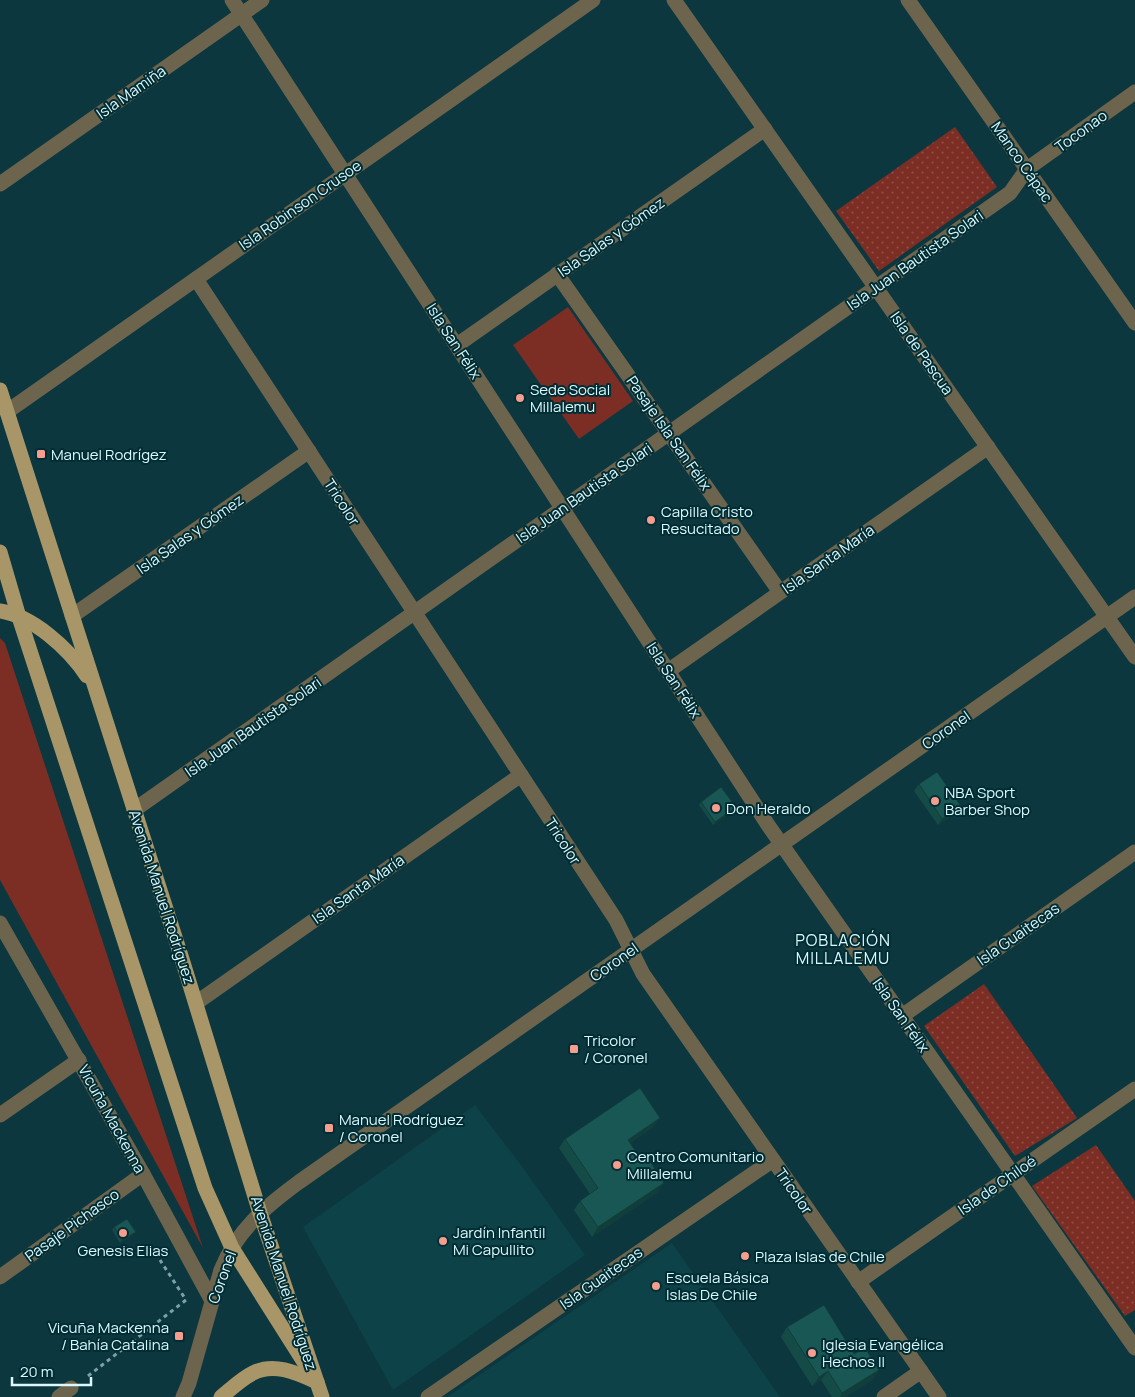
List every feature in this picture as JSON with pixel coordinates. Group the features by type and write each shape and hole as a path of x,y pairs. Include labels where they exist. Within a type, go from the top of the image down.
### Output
{"main road":[{"name":"Avenida Manuel Rodríguez","path":"0,390 196,1003 260,1213 317,1382"},
{"name":"Avenida Manuel Rodríguez","path":"0,552 19,617 198,1172 217,1219 232,1248 317,1382"},
{"path":"0,611 19,617 52,638 69,654 95,687"},
{"path":"221,1397 235,1391 252,1374 278,1368 296,1372 317,1382 322,1397"}],"street":[{"name":"Isla San Félix","path":"232,0 782,845 1013,1174 1130,1330 1135,1348"},
{"name":"Isla Mamiña","path":"0,184 262,0"},
{"name":"Isla Robinson Crusoe","path":"8,411 593,0"},
{"name":"Isla de Pascua","path":"674,0 1135,657"},
{"name":"Manco Cápac","path":"908,0 1135,323"},
{"name":"Toconao","path":"1027,169 1135,92"},
{"name":"Isla Salas y Gómez","path":"456,345 765,129"},
{"name":"Isla Juan Bautista Solari","path":"134,810 1010,193 1027,169"},
{"name":"Pasaje Isla San Félix","path":"558,274 780,592"},
{"name":"Tricolor","path":"196,278 414,614 616,920 643,974 939,1397"},
{"name":"Isla Santa María","path":"668,671 988,447"},
{"name":"Isla Salas y Gómez","path":"72,616 309,451"},
{"name":"Coronel","path":"182,1397 189,1383 222,1270 238,1239 260,1213 299,1182 1135,597"},
{"name":"Isla Santa María","path":"196,1003 521,775"},
{"name":"Isla Guaitecas","path":"902,1016 1135,852"},
{"name":"Vicuña Mackenna","path":"0,917 5,941"},
{"name":"Vicuña Mackenna","path":"0,923 5,941 79,1060 212,1301"},
{"path":"0,1115 79,1060"},
{"name":"Isla de Chiloé","path":"858,1282 1135,1089"},
{"name":"Isla Guaitecas","path":"428,1397 773,1160"},
{"name":"Pasaje Pichasco","path":"0,1277 143,1174"},
{"path":"884,1397 921,1371"}],"path":[{"path":"65,1393 186,1300 160,1260"}],"shaded area":[{"path":"955,127 997,187 879,271 836,211"},
{"path":"568,307 633,401 579,439 513,345"},
{"path":"0,638 5,643 203,1248 0,880"},
{"path":"984,984 1077,1118 1015,1156 924,1026"},
{"name":"Jardín Infantil Mi Capullito","path":"475,1105 521,1165 585,1255 393,1390 303,1227"},
{"path":"1096,1145 1135,1201 1135,1310 1125,1316 1032,1186"},
{"name":"Escuela Básica Islas De Chile","path":"672,1243 780,1397 447,1397"}],"building":[{"name":"NBA Sport Barber Shop","path":"937,772 961,806 942,819 919,784"},
{"name":"Don Heraldo","path":"721,787 736,807 715,822 701,802"},
{"path":"640,1088 660,1118 628,1140 643,1162 648,1158 664,1183 598,1227 580,1201 598,1188 565,1139"},
{"name":"Genesis Elias","path":"127,1219 136,1232 122,1240 114,1227"},
{"path":"824,1305 854,1354 865,1348 879,1370 842,1393 828,1371 819,1377 787,1327"}],"place":[{"name":"Sede Social Millalemu","path":"520,398"},
{"name":"Manuel Rodrígez","path":"41,454"},
{"name":"Capilla Cristo Resucitado","path":"651,520"},
{"name":"NBA Sport Barber Shop","path":"935,801"},
{"name":"Don Heraldo","path":"716,808"},
{"name":"Tricolor / Coronel","path":"574,1049"},
{"name":"Manuel Rodríguez / Coronel","path":"329,1128"},
{"name":"Centro Comunitario Millalemu","path":"617,1165"},
{"name":"Genesis Elias","path":"123,1233"},
{"name":"Jardín Infantil Mi Capullito","path":"443,1241"},
{"name":"Plaza Islas de Chile","path":"745,1256"},
{"name":"Escuela Básica Islas De Chile","path":"656,1286"},
{"name":"Vicuña Mackenna / Bahía Catalina","path":"179,1336"},
{"name":"Iglesia Evangélica Hechos II","path":"812,1353"}],"district":[{"name":"POBLACIÓN MILLALEMU","path":"843,949"}]}
